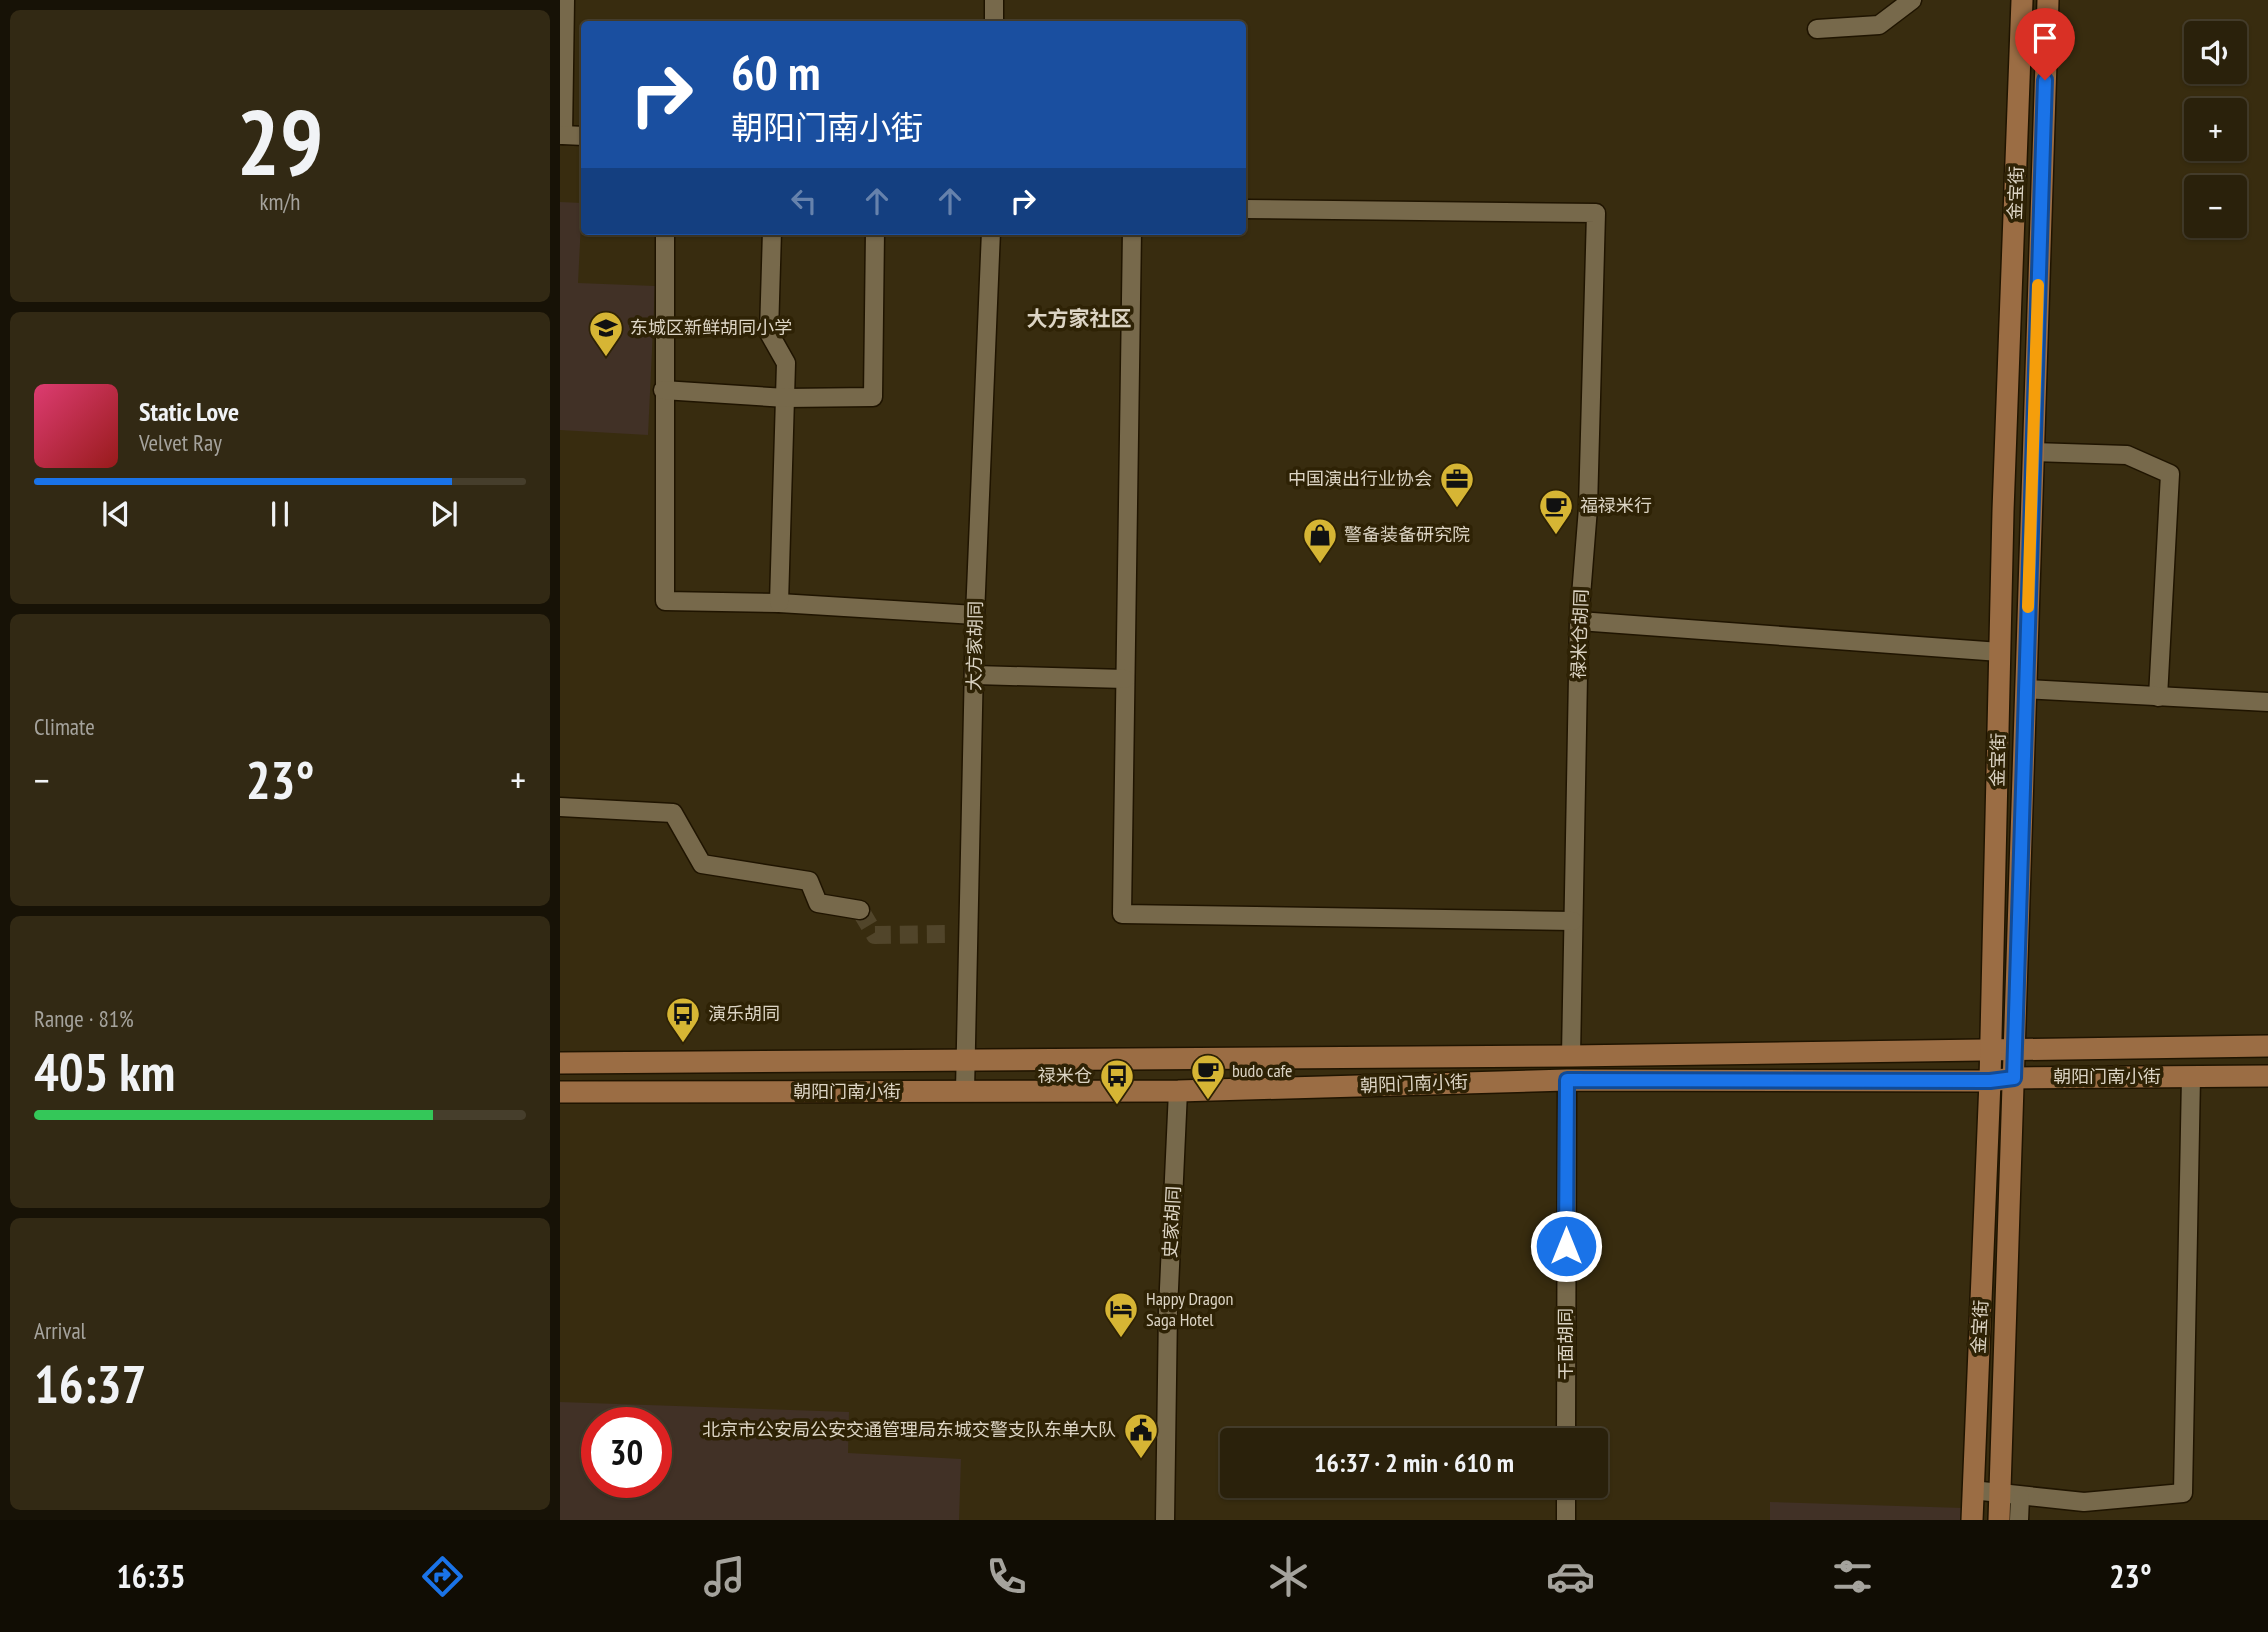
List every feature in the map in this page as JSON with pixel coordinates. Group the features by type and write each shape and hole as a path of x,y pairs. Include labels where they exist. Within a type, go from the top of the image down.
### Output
{"main road":[{"name":"金宝街","path":"1972,1520 1990,1081 2000,652 2022,0"},
{"name":"金宝街","path":"1999,1520 2010,1496 2014,1051 2048,0"},
{"name":"朝阳门南小街","path":"560,1063 1571,1056 2268,1046"},
{"name":"朝阳门南小街","path":"560,1092 1178,1091 1567,1080 1990,1081 2014,1078 2268,1076"}],"street":[{"path":"565,0 561,135 581,136"},
{"path":"994,0 994,21"},
{"path":"1817,29 1879,25 1912,0"},
{"name":"禄米仓胡同","path":"1246,209 1596,213 1588,508 1579,621 1571,1056"},
{"path":"665,235 665,601 779,603 975,615"},
{"path":"772,235 769,333 786,363 779,603"},
{"path":"663,390 786,398 873,397 874,235"},
{"name":"大方家胡同","path":"965,1091 967,1061 961,935 975,675 975,615 991,235"},
{"path":"1132,235 1122,914 1573,921"},
{"path":"2033,452 2127,455 2170,474 2158,697"},
{"path":"1579,621 2000,652"},
{"path":"975,675 1125,680"},
{"path":"2025,689 2268,702"},
{"path":"560,807 673,813 702,864 808,881 818,903 860,910"},
{"path":"1972,1490 2084,1502 2183,1493 2191,1077"},
{"name":"干面胡同","path":"1566,1428 1567,1080"},
{"name":"史家胡同","path":"1165,1520 1168,1310 1178,1091"},
{"path":"2010,1496 2019,1520"},
{"path":"1566,1498 1566,1520"}],"shaded area":[{"name":"东城区新鲜胡同小学","path":"560,202 581,203 578,283 655,286 648,435 560,430"},
{"path":"560,1402 849,1412 848,1453 961,1459 959,1520 560,1520"},
{"path":"1770,1502 1963,1508 1963,1520 1770,1520"}],"tunnel":[{"path":"860,910 875,935 953,934"}],"slow traffic":[{"path":"2028,607 2038,285"}],"place":[{"name":"东城区新鲜胡同小学","path":"606,358"},
{"name":"中国演出行业协会","path":"1457,509"},
{"name":"福禄米行","path":"1556,536"},
{"name":"警备装备研究院","path":"1320,565"},
{"name":"演乐胡同","path":"683,1044"},
{"name":"budo cafe","path":"1208,1101"},
{"name":"禄米仓","path":"1117,1106"},
{"name":"Happy Dragon Saga Hotel","path":"1121,1339"},
{"name":"北京市公安局公安交通管理局东城交警支队东单大队","path":"1141,1460"}],"district":[{"name":"大方家社区","path":"1079,319"}],"route":[{"path":"1566,1246 1567,1080 1990,1081 2014,1078 2045,80"}]}
